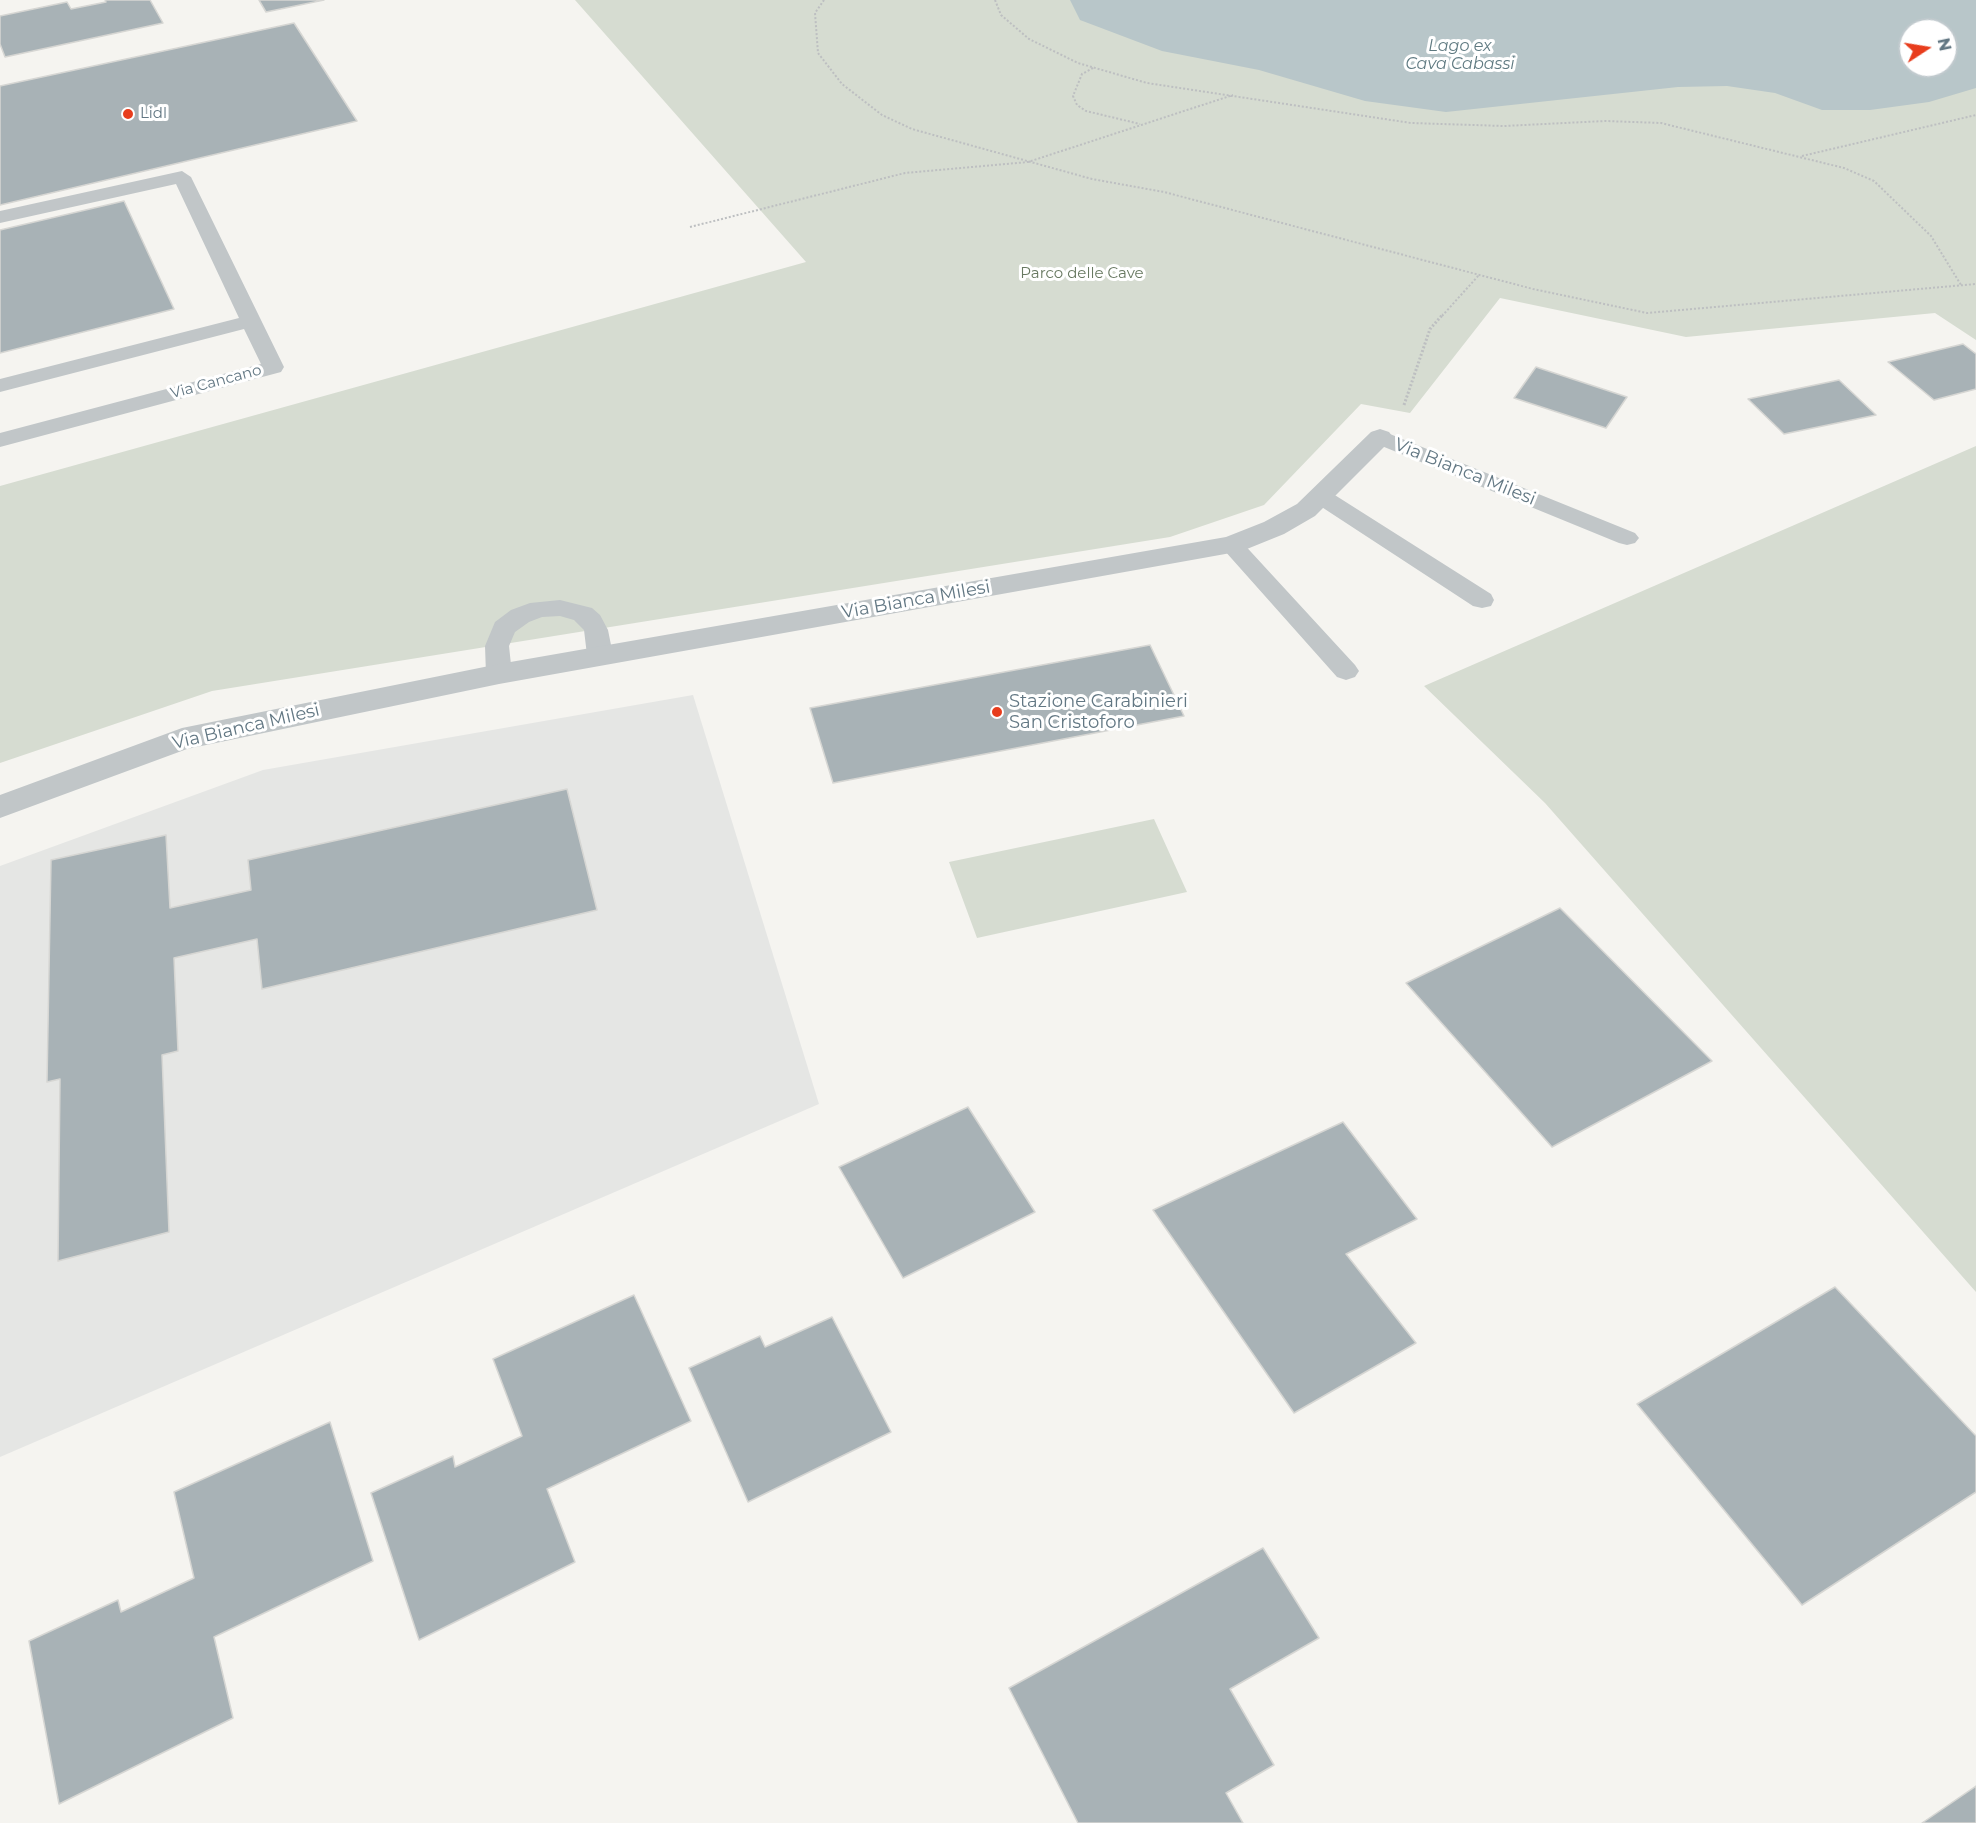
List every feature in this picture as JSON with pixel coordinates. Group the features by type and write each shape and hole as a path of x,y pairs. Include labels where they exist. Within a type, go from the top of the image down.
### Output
{"street":[{"name":"Via Bianca Milesi","path":"0,807 182,739 600,655 1232,545 1274,528 1306,510 1322,497 1380,437"}],"lane":[{"path":"0,217 182,177 251,321 0,386"},
{"name":"Via Cancano","path":"0,440 273,367 251,321"},
{"name":"Via Bianca Milesi","path":"1380,437 1627,538"},
{"path":"1322,497 1482,600"},
{"path":"1232,545 1346,671"},
{"path":"500,674 497,646 504,628 520,616 539,609 560,608 583,614 596,630 600,655"}],"path":[{"path":"824,0 815,13 818,53 842,84 882,115 912,129 1092,179 1164,192 1571,298 1647,313 1976,284"},
{"path":"995,0 1001,15 1029,39 1078,63 1147,82 1411,123 1504,126 1605,121 1661,123 1844,168 1874,181 1931,236 1961,285"},
{"path":"1094,68 1082,74 1073,96 1077,105 1086,111 1142,125"},
{"path":"690,227 905,173 1028,162 1234,95"},
{"path":"1801,157 1976,115"},
{"path":"1404,404 1430,329 1479,275"}],"shaded area":[{"path":"693,695 819,1104 0,1457 0,866 263,770"}],"green space":[{"name":"Parco delle Cave","path":"575,0 1976,0 1976,340 1935,313 1686,337 1500,298 1410,413 1361,404 1264,505 1170,537 212,691 0,763 0,486 806,262"},
{"path":"1976,446 1976,1292 1545,803 1424,686"},
{"path":"1154,819 1187,892 977,938 949,862"}],"water":[{"name":"Lago ex Cava Cabassi","path":"1070,0 1976,0 1976,88 1929,102 1870,110 1822,110 1775,93 1727,86 1678,87 1446,112 1365,101 1259,70 1162,51 1080,20"}],"building":[{"path":"105,0 150,0 163,23 5,57 0,44 0,16 67,2 71,9 106,2"},
{"path":"259,0 324,0 266,12"},
{"path":"294,23 357,121 0,205 0,86"},
{"path":"124,201 174,309 0,353 0,230"},
{"path":"1963,344 1976,354 1976,389 1934,400 1888,362"},
{"path":"1536,367 1627,397 1606,428 1514,398"},
{"path":"1839,380 1876,415 1784,434 1748,399"},
{"name":"Stazione Carabinieri San Cristoforo","path":"1150,645 1184,716 833,783 810,708"},
{"path":"567,789 597,910 262,989 257,939 174,958 178,1051 162,1055 169,1232 58,1261 60,1079 47,1082 51,860 166,835 170,908 251,890 248,860"},
{"path":"1560,908 1712,1061 1552,1147 1406,983"},
{"path":"968,1107 1035,1212 903,1278 839,1167"},
{"path":"1343,1122 1417,1219 1346,1254 1416,1343 1294,1413 1153,1210"},
{"path":"1835,1287 1976,1436 1976,1492 1802,1605 1637,1404"},
{"path":"634,1295 691,1421 547,1489 575,1562 419,1640 371,1493 453,1456 455,1467 522,1436 493,1359"},
{"path":"832,1317 891,1432 748,1502 689,1368 760,1336 765,1347"},
{"path":"330,1422 373,1561 214,1637 233,1718 59,1804 29,1641 118,1600 121,1612 194,1578 174,1492"},
{"path":"1263,1548 1319,1638 1230,1689 1274,1765 1226,1793 1243,1823 1078,1823 1009,1688"},
{"path":"1976,1786 1976,1823 1922,1823"}],"place":[{"name":"Lidl","path":"128,114"},
{"name":"Stazione Carabinieri San Cristoforo","path":"997,712"}]}
